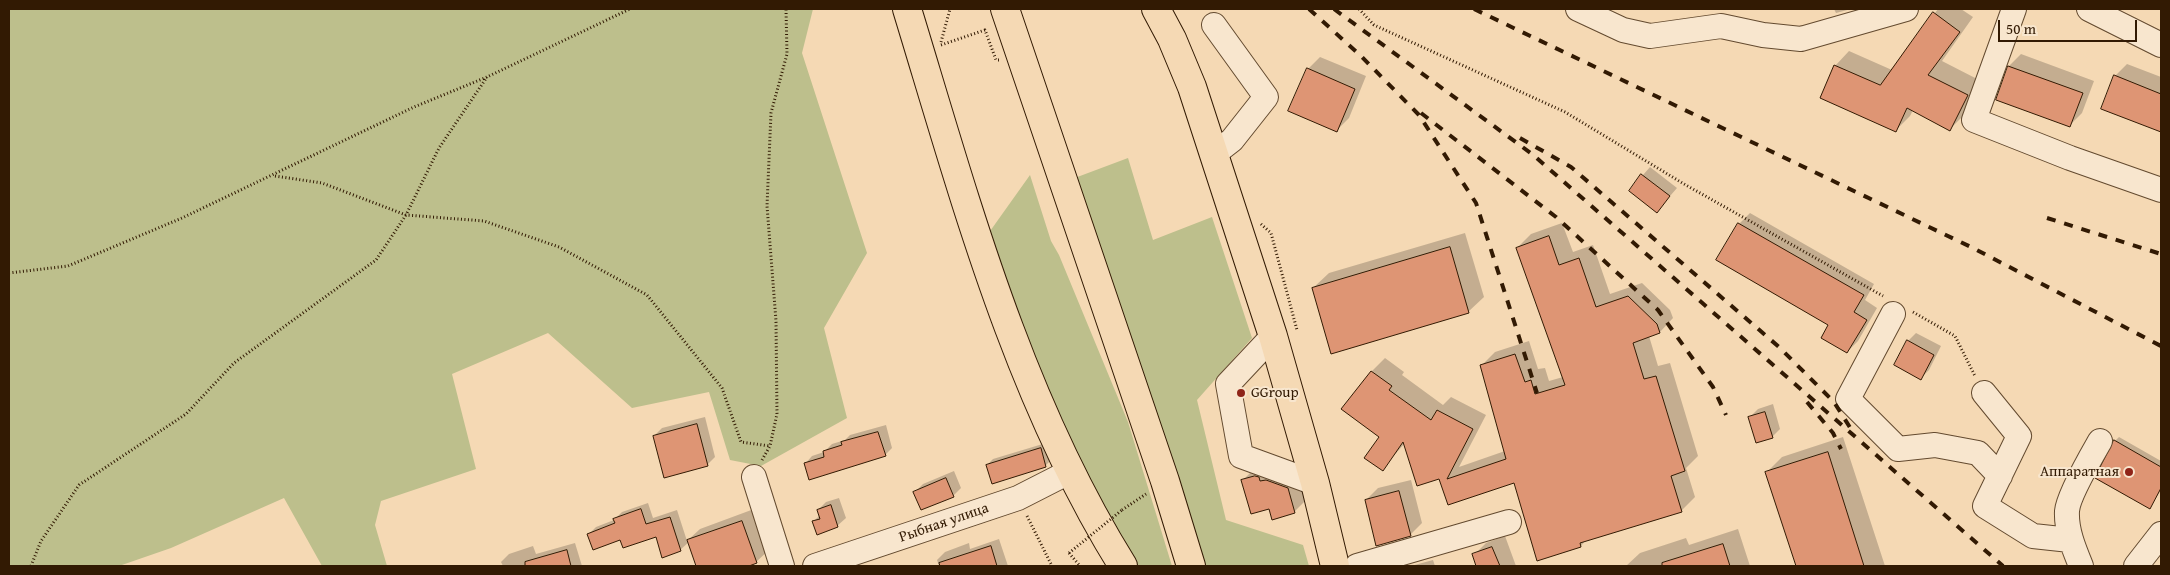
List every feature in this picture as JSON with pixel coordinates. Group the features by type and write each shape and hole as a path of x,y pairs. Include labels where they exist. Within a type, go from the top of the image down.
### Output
{"main road":[{"path":"907,9 977,239 1043,414 1069,472 1124,566"},
{"path":"1005,9 1165,481 1191,566"},
{"path":"1156,9 1172,38 1192,87 1273,336 1315,483 1335,566"}],"street":[{"path":"1578,9 1623,30 1650,36 1720,17 1763,34 1801,39 1906,9"},
{"path":"2014,9 1974,120 2070,158 2161,190"},
{"path":"2089,9 2161,45"},
{"path":"1214,26 1266,97 1232,140 1214,154"},
{"path":"1895,306 1848,399 1898,449 1935,445 1978,453 2000,476"},
{"path":"1273,336 1228,384 1241,456 1315,483"},
{"path":"1984,393 2019,436 1985,506 2033,536 2070,540"},
{"path":"2081,566 2070,540 2067,510 2084,470 2100,441"},
{"name":"Рыбная улица","path":"815,566 1018,498 1069,472"},
{"path":"754,477 782,566"},
{"path":"1357,566 1509,522"},
{"path":"2136,566 2161,534"}],"path":[{"path":"9,273 68,266 182,218 414,107 487,77 630,9"},
{"path":"754,477 770,446 777,414 776,321 767,206 771,113 787,54 786,9"},
{"path":"950,9 940,45 985,30 996,60"},
{"path":"1359,9 1374,24 1565,112 1684,184 1895,306 1955,336 1984,393"},
{"path":"32,566 41,541 79,485 186,414 234,363 376,260 406,215 439,148 487,77"},
{"path":"274,175 322,183 406,215 484,221 559,247 648,295 722,388 741,442 770,446"},
{"path":"1080,566 1069,553 1122,510 1165,481"},
{"path":"1018,498 1052,566"}],"green space":[{"path":"9,9 813,9 802,53 867,253 824,328 847,418 761,466 730,460 709,392 632,408 548,333 452,374 476,469 381,501 375,525 387,566 322,566 284,498 171,548 119,566 9,566"},
{"path":"1128,158 1153,240 1212,217 1252,338 1197,400 1226,520 1303,545 1309,566 1197,566 1072,179"},
{"path":"1030,175 1051,241 1059,255 1128,422 1172,566 1137,566 1103,512 1030,349 988,234"}],"building":[{"path":"1933,12 1960,32 1928,75 1968,95 1950,131 1907,108 1896,132 1820,98 1834,65 1880,85"},
{"path":"2008,66 2083,93 2070,127 1996,100"},
{"path":"1307,68 1355,89 1337,132 1288,111"},
{"path":"2114,75 2161,94 2161,132 2101,109"},
{"path":"1641,174 1670,196 1657,213 1629,191"},
{"path":"1738,223 1864,295 1854,312 1867,320 1847,353 1821,338 1828,325 1716,260"},
{"path":"1549,236 1559,265 1579,258 1596,307 1628,296 1657,324 1660,333 1633,343 1644,379 1656,376 1685,471 1671,476 1682,512 1580,543 1581,547 1537,561 1514,483 1448,505 1439,479 1417,486 1403,442 1383,471 1364,458 1379,437 1341,409 1371,371 1392,386 1389,390 1431,420 1437,410 1473,429 1447,479 1506,459 1480,365 1515,354 1525,382 1531,380 1535,394 1565,385 1516,248"},
{"path":"1450,247 1469,313 1331,354 1312,288"},
{"path":"1907,340 1934,355 1921,380 1894,365"},
{"path":"1765,412 1773,438 1756,443 1748,417"},
{"path":"697,424 708,466 664,478 653,436"},
{"path":"878,432 886,456 809,480 804,463 824,457 823,451 842,445 841,442"},
{"name":"Аппаратная","path":"2114,440 2161,467 2161,488 2150,509 2095,478"},
{"path":"1041,448 1046,467 992,484 986,465"},
{"path":"1828,452 1864,566 1796,566 1765,472"},
{"path":"1255,476 1259,477 1260,481 1266,480 1288,488 1295,513 1272,520 1269,509 1251,514 1241,480"},
{"path":"946,478 954,497 921,510 913,492"},
{"path":"1399,491 1411,536 1376,546 1365,500"},
{"path":"831,505 838,527 817,535 812,521 820,519 817,510"},
{"path":"641,509 646,524 670,517 681,551 662,558 656,537 623,548 620,540 593,550 587,534 615,523 613,519"},
{"path":"742,521 757,563 749,566 696,566 687,540"},
{"path":"1723,544 1730,566 1662,566 1662,563"},
{"path":"991,546 997,566 940,566 939,563"},
{"path":"1492,547 1500,566 1476,566 1472,554"},
{"path":"567,550 571,566 525,566 525,562"}],"railway":[{"path":"1309,9 1361,56 1419,115 1476,203 1537,393"},
{"path":"1334,9 1532,154 2003,566"},
{"path":"1474,9 1973,248 2161,346"},
{"path":"1421,113 1556,217 1658,310 1713,387 1726,415"},
{"path":"1520,138 1571,167 1779,347 1834,402 1851,429"},
{"path":"2047,218 2161,254"},
{"path":"1807,402 1833,433 1841,449"}],"place":[{"name":"GGroup","path":"1241,393"},
{"name":"Аппаратная","path":"2129,472"}]}
